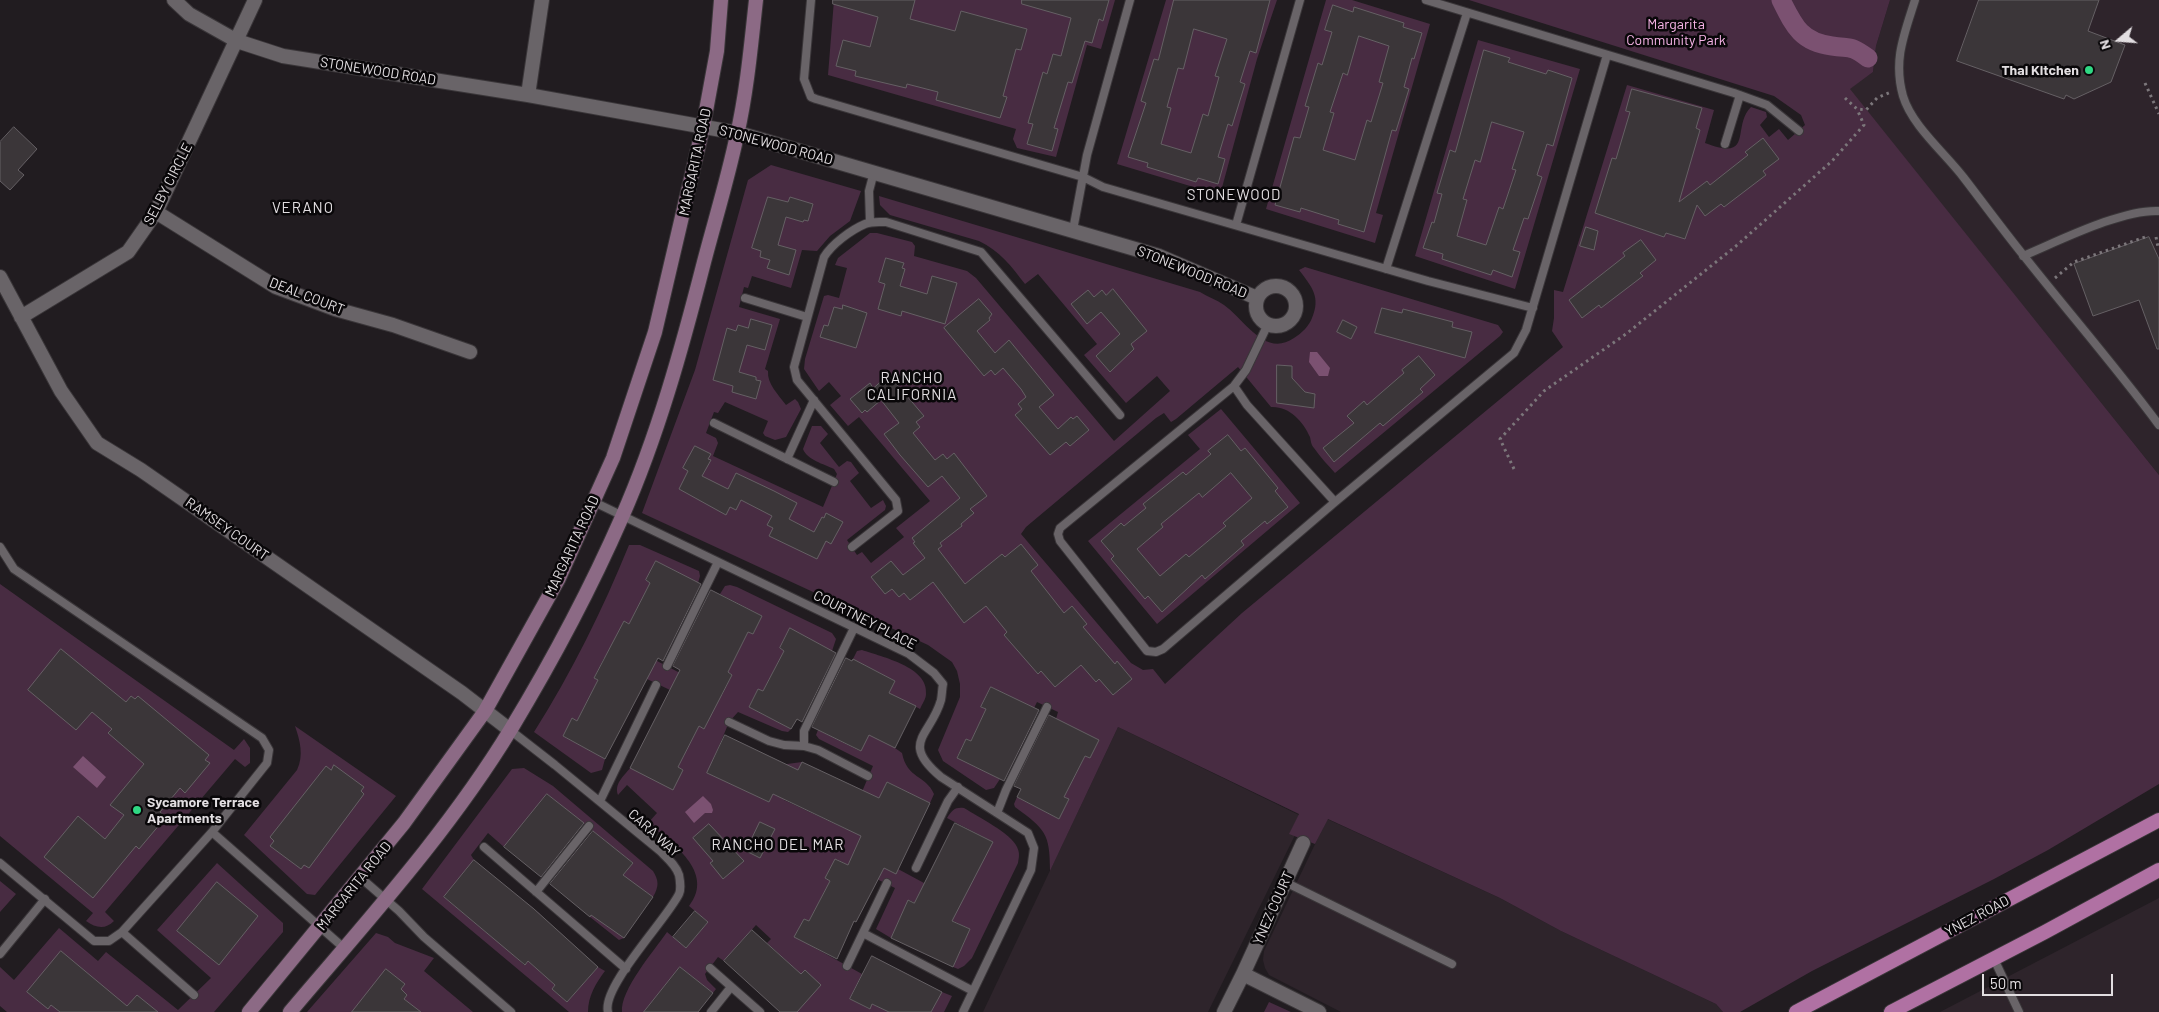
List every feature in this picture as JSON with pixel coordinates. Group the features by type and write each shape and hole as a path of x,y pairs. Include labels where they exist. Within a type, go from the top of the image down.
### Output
{"main road":[{"name":"MARGARITA ROAD","path":"249,1012 321,927 404,823 485,710 559,578 613,458 655,332 703,127 717,51 721,0"},
{"path":"290,1012 386,899 445,824 510,730 570,624 622,516 655,430 683,345 738,133 749,63 756,0"},
{"name":"YNEZ ROAD","path":"1796,1012 2159,820"},
{"path":"1891,1012 2159,870"}],"street":[{"name":"STONEWOOD ROAD","path":"174,0 189,14 237,41 282,56 528,95 738,133 1159,256 1257,298"},
{"name":"SELBY CIRCLE","path":"21,317 128,252 156,212 255,0"},
{"path":"528,95 542,0"},
{"name":"DEAL COURT","path":"156,212 276,287 335,309 393,324 470,352"},
{"name":"RAMSEY COURT","path":"0,277 61,391 97,443 142,470 485,710 510,730"},
{"name":"STONEWOOD ROAD","path":"1280,286 1291,293 1295,299 1295,312 1288,322 1276,326 1268,324 1256,312 1257,298 1266,288 1280,286"},
{"name":"YNEZ COURT","path":"1224,1012 1303,843"},
{"path":"1243,974 1318,1012"}],"lane":[{"path":"811,0 804,79 811,97 1083,177 1103,186 1386,269 1533,308"},
{"path":"1073,230 1087,155 1130,0"},
{"path":"1236,225 1300,0"},
{"path":"1426,0 1740,95 1767,105 1799,131"},
{"path":"1915,0 1901,45 1897,69 1906,106 2023,256 2124,378 2159,426"},
{"path":"1386,269 1467,13"},
{"path":"1268,324 1246,370 1234,386 1060,528 1058,534 1060,541 1147,651 1156,652 1163,649 1334,502 1514,353 1526,330 1533,308 1607,55"},
{"path":"1725,144 1740,95"},
{"path":"870,222 869,194 874,172"},
{"path":"2023,256 2118,218 2147,210 2159,211"},
{"path":"852,548 898,511 896,500 798,380 794,367 807,316 828,251 850,233 870,222 886,222 981,252 1120,415"},
{"path":"745,298 807,316"},
{"path":"1234,386 1247,405 1334,502"},
{"path":"787,459 814,400"},
{"path":"714,424 834,482"},
{"name":"COURTNEY PLACE","path":"594,502 908,654 934,673 943,684 941,700 920,741 921,756 928,766 1028,833 1034,848 1031,870 963,1012"},
{"path":"0,547 14,570 262,738 269,750 267,763 212,832 122,932 109,940 94,941 0,863"},
{"path":"667,666 718,562"},
{"path":"804,746 804,731 854,628"},
{"path":"600,801 656,685"},
{"path":"997,813 1006,790 1047,707"},
{"path":"729,722 769,741 818,750 868,776"},
{"name":"CARA WAY","path":"510,730 660,851 672,862 679,876 680,893 626,969 612,993 607,1009 608,1012"},
{"path":"916,868 948,801 958,787"},
{"path":"536,892 589,826"},
{"path":"212,832 344,948"},
{"path":"484,847 626,969"},
{"path":"361,878 386,899 424,937 511,1012"},
{"path":"1285,882 1452,964"},
{"path":"847,966 887,883"},
{"path":"0,954 45,899"},
{"path":"122,932 194,995"},
{"path":"863,933 973,991"},
{"path":"1994,959 2019,1012"},
{"path":"710,968 760,1012"},
{"path":"711,1012 731,987"}],"path":[{"path":"2145,83 2159,114"},
{"path":"1858,109 1866,110 1877,98 1902,89"},
{"path":"1514,469 1500,439 1544,391 1626,334 1736,246 1832,161 1864,126 1858,109 1845,98"},
{"path":"2047,284 2074,262 2148,236"},
{"path":"2156,237 2158,246"}],"shaded area":[{"path":"1890,0 2159,0 2159,475 1849,89 1873,72 1876,46"},
{"path":"1310,352 1317,352 1330,368 1328,376 1319,376 1309,362"},
{"path":"1118,727 1299,815 1290,833 1295,835 1208,1012 983,1012"},
{"path":"83,756 106,777 97,788 73,767"},
{"path":"703,796 711,804 712,813 705,813 694,823 685,812"},
{"path":"1327,819 1500,898 1561,931 1716,1004 1723,1012 1341,1012 1269,975 1263,960 1264,951"},
{"path":"2159,898 2159,1012 1940,1012 2038,961"}],"green space":[{"path":"834,0 1115,0 1101,49 1087,45 1056,157 1017,148 1013,139 1016,129 828,75"},
{"path":"1166,0 1277,0 1257,59 1220,195 1117,164"},
{"path":"1326,0 1352,0 1430,24 1376,213 1383,215 1375,243 1266,209"},
{"name":"Margarita Community Park","path":"1469,0 1890,0 1876,46 1873,72 1850,89 2159,475 2159,784 2048,850 1812,971 1740,1012 1723,1012 1716,1004 1561,931 1500,898 1328,819 1315,844 1289,834 1299,814 1118,727 1050,871 1049,848 1044,833 1014,804 1017,797 1059,819 1069,799 1064,797 1085,756 1090,758 1099,740 1056,719 1058,712 1037,702 1034,708 991,687 981,707 986,709 971,741 966,739 957,757 1000,779 994,788 986,790 943,761 938,750 960,697 960,684 957,671 952,662 928,645 642,513 695,370 748,180 771,165 861,191 850,221 830,236 817,251 802,250 791,288 752,276 748,288 744,287 739,307 780,319 765,369 768,371 771,385 786,405 795,399 801,409 786,437 775,440 765,436 763,433 768,421 725,402 718,413 714,412 706,433 716,438 718,443 713,456 823,507 837,474 834,469 808,456 803,449 812,426 821,426 828,434 820,443 839,467 847,461 851,462 859,473 850,481 871,508 883,500 886,506 885,510 847,540 857,555 862,552 871,563 904,537 896,528 930,501 859,417 848,426 830,405 841,396 829,382 819,391 804,369 805,359 824,296 828,295 839,298 847,268 835,265 838,258 870,233 912,242 915,246 914,256 967,271 976,278 1114,441 1170,391 1157,376 1126,403 1084,355 1097,344 1038,274 1025,284 993,249 979,241 890,215 880,205 879,196 1200,292 1224,305 1256,335 1274,343 1284,343 1300,334 1309,324 1315,311 1314,292 1299,270 1305,267 1498,325 1503,332 1500,336 1335,473 1313,447 1307,431 1299,420 1284,409 1271,407 1238,367 1176,419 1171,422 1164,413 1156,418 1026,527 1021,534 1131,663 1143,670 1153,669 1165,684 1242,613 1563,347 1552,331 1554,290 1563,292 1627,85 1714,110 1705,143 1721,148 1730,148 1736,145 1745,115 1751,107 1766,112 1767,117 1760,125 1769,137 1779,129 1788,140 1805,125 1801,115 1774,96"},
{"path":"1478,40 1580,69 1515,289 1415,256"},
{"path":"1221,409 1300,503 1157,624 1088,541 1200,449 1188,435"},
{"path":"629,545 640,545 699,571 700,576 698,583 656,561 646,580 650,583 629,624 624,621 615,639 722,695 732,675 728,672 748,632 753,634 762,616 720,594 725,586 737,587 832,633 836,639 832,651 790,629 780,648 784,651 763,691 758,689 749,707 791,729 788,732 782,731 738,712 729,722 708,773 769,802 787,764 802,762 784,800 846,829 873,766 819,739 816,735 818,730 860,751 895,681 853,659 857,651 862,650 903,664 920,677 925,685 925,698 920,709 903,700 895,748 902,753 908,768 931,788 934,794 930,803 887,782 878,801 898,869 924,883 993,842 947,818 952,811 958,808 964,808 1001,831 1014,842 1019,853 1018,863 972,958 964,966 958,969 953,967 970,929 909,900 891,938 876,929 895,888 836,859 825,878 830,881 809,921 804,919 795,937 862,974 850,999 869,1009 872,1004 889,1012 797,1012 805,970 801,974 767,943 771,939 756,925 724,961 718,957 705,974 707,980 716,989 713,993 680,967 644,1012 622,1012 626,993 632,982 667,932 686,948 708,922 689,906 696,893 697,881 694,870 678,849 648,823 657,813 627,785 618,795 617,787 630,768 683,770 678,767 699,726 704,729 713,711 604,658 594,678 598,680 577,721 572,719 563,736 605,759 602,770 591,773 534,732 586,641"},
{"path":"0,584 234,750 244,739 250,748 250,763 245,767 235,759 105,912 114,921 104,927 93,925 86,921 93,913 0,836"},
{"path":"295,726 396,796 315,895 307,894 244,835 297,770 301,753"},
{"path":"524,768 553,786 653,871 658,884 653,897 640,888 624,938 619,940 590,917 633,863 547,794 504,847 488,833 471,855 474,860 444,897 494,939 525,902 540,914 508,950 524,965 528,961 555,985 552,989 567,1002 598,967 605,971 593,990 588,1012 569,1012 422,889 512,769"},
{"path":"217,863 283,923 283,932 214,1012 7,1012 0,1006 0,967 14,980 59,928 98,961 106,952 178,1010 211,978 157,930"},
{"path":"0,881 16,894 0,912"},
{"path":"376,933 388,937 395,943 434,958 424,971 473,1012 307,1012"},
{"path":"942,992 952,996 944,1012 931,1012"},
{"path":"1269,1002 1291,1012 1264,1012"}],"building":[{"path":"833,0 915,0 910,19 955,31 961,11 1027,29 1021,50 1016,49 1003,96 1007,97 1000,118 936,100 938,92 907,84 906,88 855,76 856,71 836,66 843,40 870,47 878,17 833,4"},
{"path":"1022,0 1109,0 1103,21 1099,19 1092,43 1085,41 1072,83 1068,82 1054,128 1058,129 1052,151 1027,144 1033,124 1028,123 1043,72 1047,74 1053,54 1061,56 1071,18 1022,4"},
{"path":"1174,0 1270,0 1256,53 1250,51 1240,82 1245,84 1232,126 1228,124 1218,157 1225,159 1218,184 1198,178 1196,182 1147,167 1148,163 1128,157 1146,103 1141,101 1154,59 1158,60","holes":["1194,29 1227,39 1215,76 1219,77 1208,116 1203,114 1191,153 1161,144 1171,108 1167,107 1178,68 1183,69"]},
{"path":"1979,0 2099,0 2088,31 2125,45 2111,82 2074,99 2066,95 2064,99 1957,61"},
{"path":"1333,5 1353,12 1354,7 1404,23 1403,27 1422,33 1414,59 1412,58 1404,87 1409,89 1396,131 1392,130 1364,232 1338,224 1339,220 1301,208 1300,212 1275,205 1294,137 1300,138 1309,107 1305,106 1318,63 1322,65 1332,32 1325,30","holes":["1359,36 1389,46 1379,82 1383,83 1371,122 1367,120 1355,160 1323,150 1334,113 1330,112 1343,73 1347,75"]},
{"path":"1484,50 1510,58 1508,62 1546,74 1548,70 1572,78 1553,146 1547,144 1537,175 1542,177 1528,219 1524,218 1513,250 1520,252 1512,277 1493,270 1491,275 1442,259 1443,254 1423,248 1432,222 1434,223 1442,194 1437,193 1450,150 1455,152","holes":["1492,122 1524,132 1512,169 1516,170 1503,209 1499,207 1486,245 1457,236 1467,200 1463,199 1475,160 1480,162"]},
{"path":"1632,89 1702,108 1696,128 1700,130 1679,202 1707,181 1710,185 1748,155 1745,152 1763,138 1779,159 1763,171 1766,175 1724,207 1721,204 1705,216 1697,205 1685,239 1666,233 1664,237 1595,213 1612,158 1616,159 1630,112 1626,111"},
{"path":"14,127 37,149 18,170 24,175 10,190 0,181 0,142"},
{"path":"768,197 788,202 790,197 813,204 808,221 804,220 803,222 786,217 778,245 796,250 789,275 767,268 770,260 760,257 761,251 752,248"},
{"path":"1586,227 1598,231 1594,250 1580,246"},
{"path":"2149,237 2159,259 2159,349 2157,349 2139,300 2093,316 2074,264"},
{"path":"1641,240 1656,260 1640,273 1643,276 1601,308 1599,305 1582,318 1569,300 1625,256 1623,253"},
{"path":"886,258 904,263 902,268 905,269 900,286 927,294 932,276 957,283 945,324 902,311 901,316 878,309 885,284 879,282"},
{"path":"1113,289 1147,331 1131,344 1134,349 1110,372 1096,356 1120,334 1101,312 1087,324 1071,304 1088,290 1094,297 1102,290 1106,295"},
{"path":"979,299 992,314 989,318 990,320 977,331 995,353 1009,340 1054,395 1039,407 1058,429 1071,417 1073,419 1077,416 1089,430 1070,446 1066,442 1050,455 1015,415 1022,409 1018,404 1026,397 1021,389 1003,368 995,375 991,370 984,376 944,328"},
{"path":"843,305 867,313 856,348 820,337 824,325 828,326 834,307 842,309"},
{"path":"1382,308 1402,313 1403,309 1453,322 1452,327 1472,332 1465,358 1375,333"},
{"path":"751,319 772,325 765,350 747,345 739,372 756,377 756,380 761,381 756,399 732,392 733,386 713,380 727,328 736,331 738,325 748,328"},
{"path":"1343,320 1357,327 1351,339 1337,332"},
{"path":"1419,356 1435,375 1420,389 1423,392 1383,426 1380,423 1334,462 1323,448 1354,423 1347,416 1364,401 1367,405 1404,373 1402,370"},
{"path":"1277,365 1292,366 1292,378 1305,392 1315,394 1314,408 1277,403"},
{"path":"889,375 924,416 916,422 920,427 913,433 935,460 943,454 947,459 954,453 987,496 970,509 974,513 961,524 962,526 940,543 942,546 938,549 965,584 1002,554 1005,557 1021,544 1038,565 1031,571 1064,613 1072,606 1087,624 1083,627 1115,664 1117,661 1132,679 1113,695 1099,679 1096,682 1081,665 1055,687 1041,671 1038,674 1004,635 1007,632 986,606 964,623 933,582 910,600 904,593 899,597 892,589 885,594 871,577 891,561 903,575 925,558 913,543 915,542 912,538 960,498 942,476 928,487 900,455 884,434 899,423 881,400 867,412 865,410 862,413 850,399 870,383 873,388"},
{"path":"1228,435 1241,451 1245,448 1278,488 1275,491 1288,507 1267,524 1265,521 1241,541 1244,545 1205,579 1202,575 1162,612 1148,596 1145,599 1111,559 1114,556 1101,541 1121,523 1124,526 1146,508 1143,504 1183,472 1186,475 1211,454 1208,451","holes":["1231,473 1252,498 1223,523 1226,526 1189,557 1186,554 1160,576 1137,549 1163,527 1161,524 1199,493 1202,497"]},
{"path":"695,446 711,454 708,459 711,460 702,476 728,489 736,473 774,491 797,503 789,519 814,532 826,513 843,522 831,544 826,541 817,559 769,536 773,528 767,525 772,516 741,500 736,510 730,507 726,515 679,489 688,471 683,468"},
{"path":"656,561 701,584 663,661 658,658 605,759 563,736 572,718 577,721 598,680 594,678 624,621 629,624 650,583 646,580"},
{"path":"711,590 762,616 753,634 748,632 728,672 732,675 704,729 699,726 678,767 683,770 673,790 630,768 680,670 673,666"},
{"path":"790,628 836,653 802,722 797,719 791,729 749,707 758,689 763,691 784,651 780,648"},
{"path":"61,649 126,702 131,696 135,699 138,696 209,755 205,760 210,763 185,793 180,788 160,812 166,817 139,849 136,846 93,898 44,857 78,816 105,839 124,815 110,805 144,764 108,733 112,729 92,712 76,730 28,690"},
{"path":"846,658 852,661 853,659 895,681 889,693 916,706 895,748 869,735 861,751 812,727"},
{"path":"991,687 1039,710 1004,781 957,758 966,739 971,741 986,709 981,707"},
{"path":"1049,715 1099,740 1090,758 1085,756 1064,797 1069,799 1059,819 1017,797 1021,789 1014,786"},
{"path":"725,735 798,770 802,762 879,798 887,782 930,803 896,874 884,868 856,922 854,921 837,959 794,937 804,919 809,921 830,881 825,878 835,859 848,865 861,836 773,794 769,802 707,773"},
{"path":"334,765 364,787 361,791 364,794 309,868 304,865 301,869 270,846 274,841 270,837 326,766 331,770"},
{"path":"547,794 584,823 541,877 504,847"},
{"path":"760,822 775,829 760,858 746,851"},
{"path":"955,823 993,842 952,921 970,929 953,967 891,938 908,900 914,903"},
{"path":"709,824 744,861 723,879 710,863 713,861 693,838"},
{"path":"593,831 633,863 623,875 653,897 624,938 591,915 590,917 550,884"},
{"path":"474,860 534,909 598,967 567,1002 552,989 555,985 528,961 525,965 444,897"},
{"path":"217,882 258,916 219,965 177,931"},
{"path":"695,911 708,922 686,948 673,937"},
{"path":"752,930 801,974 805,970 821,985 797,1012 780,1012 724,961"},
{"path":"61,951 127,1006 137,995 158,1012 60,1012 51,1005 48,1009 27,992"},
{"path":"872,956 942,992 931,1012 889,1012 872,1004 870,1009 850,999"},
{"path":"680,967 713,993 698,1012 644,1012"},
{"path":"386,969 405,984 401,989 407,995 404,999 421,1012 352,1012"}],"waterway":[{"path":"1781,0 1790,18 1806,37 1821,44 1854,49 1868,58"}],"place":[{"name":"Thai Kitchen","path":"2089,70"},
{"name":"Sycamore Terrace Apartments","path":"137,810"}],"district":[{"name":"STONEWOOD","path":"1234,195"},
{"name":"VERANO","path":"303,208"},
{"name":"RANCHO CALIFORNIA","path":"912,386"},
{"name":"RANCHO DEL MAR","path":"778,845"}]}
